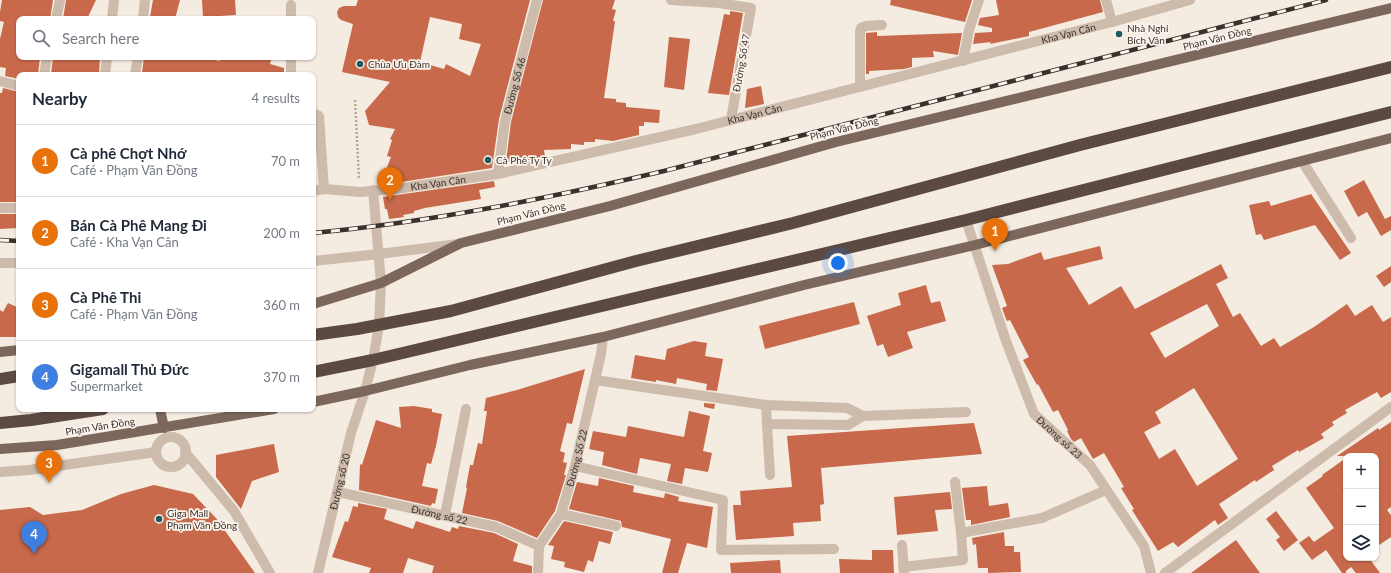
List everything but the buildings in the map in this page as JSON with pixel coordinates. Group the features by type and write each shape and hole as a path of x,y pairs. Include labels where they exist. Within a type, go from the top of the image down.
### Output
{"highway":[{"path":"316,335 379,325 451,311 636,261 793,223 1088,143 1391,67"},
{"path":"316,371 373,360 966,220 1391,112"},
{"path":"0,379 16,376"},
{"name":"Phạm Văn Đồng","path":"0,423 81,412"}],"main road":[{"name":"Phạm Văn Đồng","path":"316,303 381,283 461,243 610,206 836,142 1391,8"},
{"path":"316,401 366,392 470,365 603,337 804,285 975,245 1391,138"},
{"path":"0,352 16,350"},
{"path":"161,412 165,433"},
{"name":"Phạm Văn Đồng","path":"0,449 57,445 165,433 260,412"}],"street":[{"path":"57,16 60,0"},
{"path":"112,16 114,0"},
{"path":"143,16 145,0"},
{"name":"Đường Số 46","path":"498,174 505,121 537,0"},
{"path":"671,0 719,2"},
{"path":"963,61 969,30 979,0"},
{"path":"1106,0 1112,22"},
{"name":"Kha Vạn Cân","path":"316,190 324,189 360,192 396,189 498,174 696,129 963,61 1112,22 1176,2 1190,0"},
{"name":"Đường Số 47","path":"719,2 751,8 731,119"},
{"path":"291,4 291,16"},
{"path":"860,86 861,28 866,26 882,25"},
{"path":"44,72 46,60"},
{"path":"105,72 107,60"},
{"path":"136,72 138,60"},
{"path":"290,72 291,60"},
{"path":"0,82 16,85"},
{"path":"316,114 319,116 324,189"},
{"path":"1302,161 1351,238"},
{"path":"373,190 379,254"},
{"path":"0,208 16,208"},
{"name":"Đường số 23","path":"966,220 1006,341 1034,414 1090,465 1144,546 1151,573"},
{"path":"316,261 461,243"},
{"name":"Đường số 20","path":"318,573 351,433 366,392 373,360 379,325 381,283 379,254"},
{"path":"0,263 16,264"},
{"name":"Đường Số 22","path":"539,546 561,514 575,466 601,354 603,337"},
{"path":"595,380 766,405 847,408 863,416"},
{"path":"766,405 770,475"},
{"path":"1165,573 1391,407"},
{"path":"445,515 466,409"},
{"path":"767,424 848,425 863,416 966,412"},
{"path":"186,452 182,462 173,466 163,464 159,461 156,452 158,444 165,433 170,437 179,439 183,443 186,452 234,512 270,573"},
{"path":"0,472 29,470 156,452"},
{"path":"575,466 723,500 721,550 834,549"},
{"path":"902,544 904,570 963,560 962,533 955,482"},
{"path":"962,533 1042,518 1106,490"},
{"name":"Đường số 22","path":"338,492 445,515 496,528 539,546"},
{"path":"561,514 616,526"},
{"path":"538,573 539,546"}],"path":[{"path":"355,100 360,192"}],"railway":[{"path":"316,233 446,216 534,200 621,181 1326,0"},
{"path":"0,240 16,241"}],"place":[{"name":"Nhà Nghỉ Bích Vân","path":"1119,34"},
{"name":"Chùa Ưu Đàm","path":"360,64"},
{"name":"Cà Phê Ty Ty","path":"488,160"},
{"name":"Bán Cà Phê Mang Đi","path":"390,200"},
{"name":"Cà phê Chợt Nhớ","path":"995,251"},
{"name":"Cà Phê Thi","path":"49,483"},
{"name":"Giga Mall Phạm Văn Đồng","path":"159,519"},
{"name":"Gigamall Thủ Đức","path":"34,554"}]}
